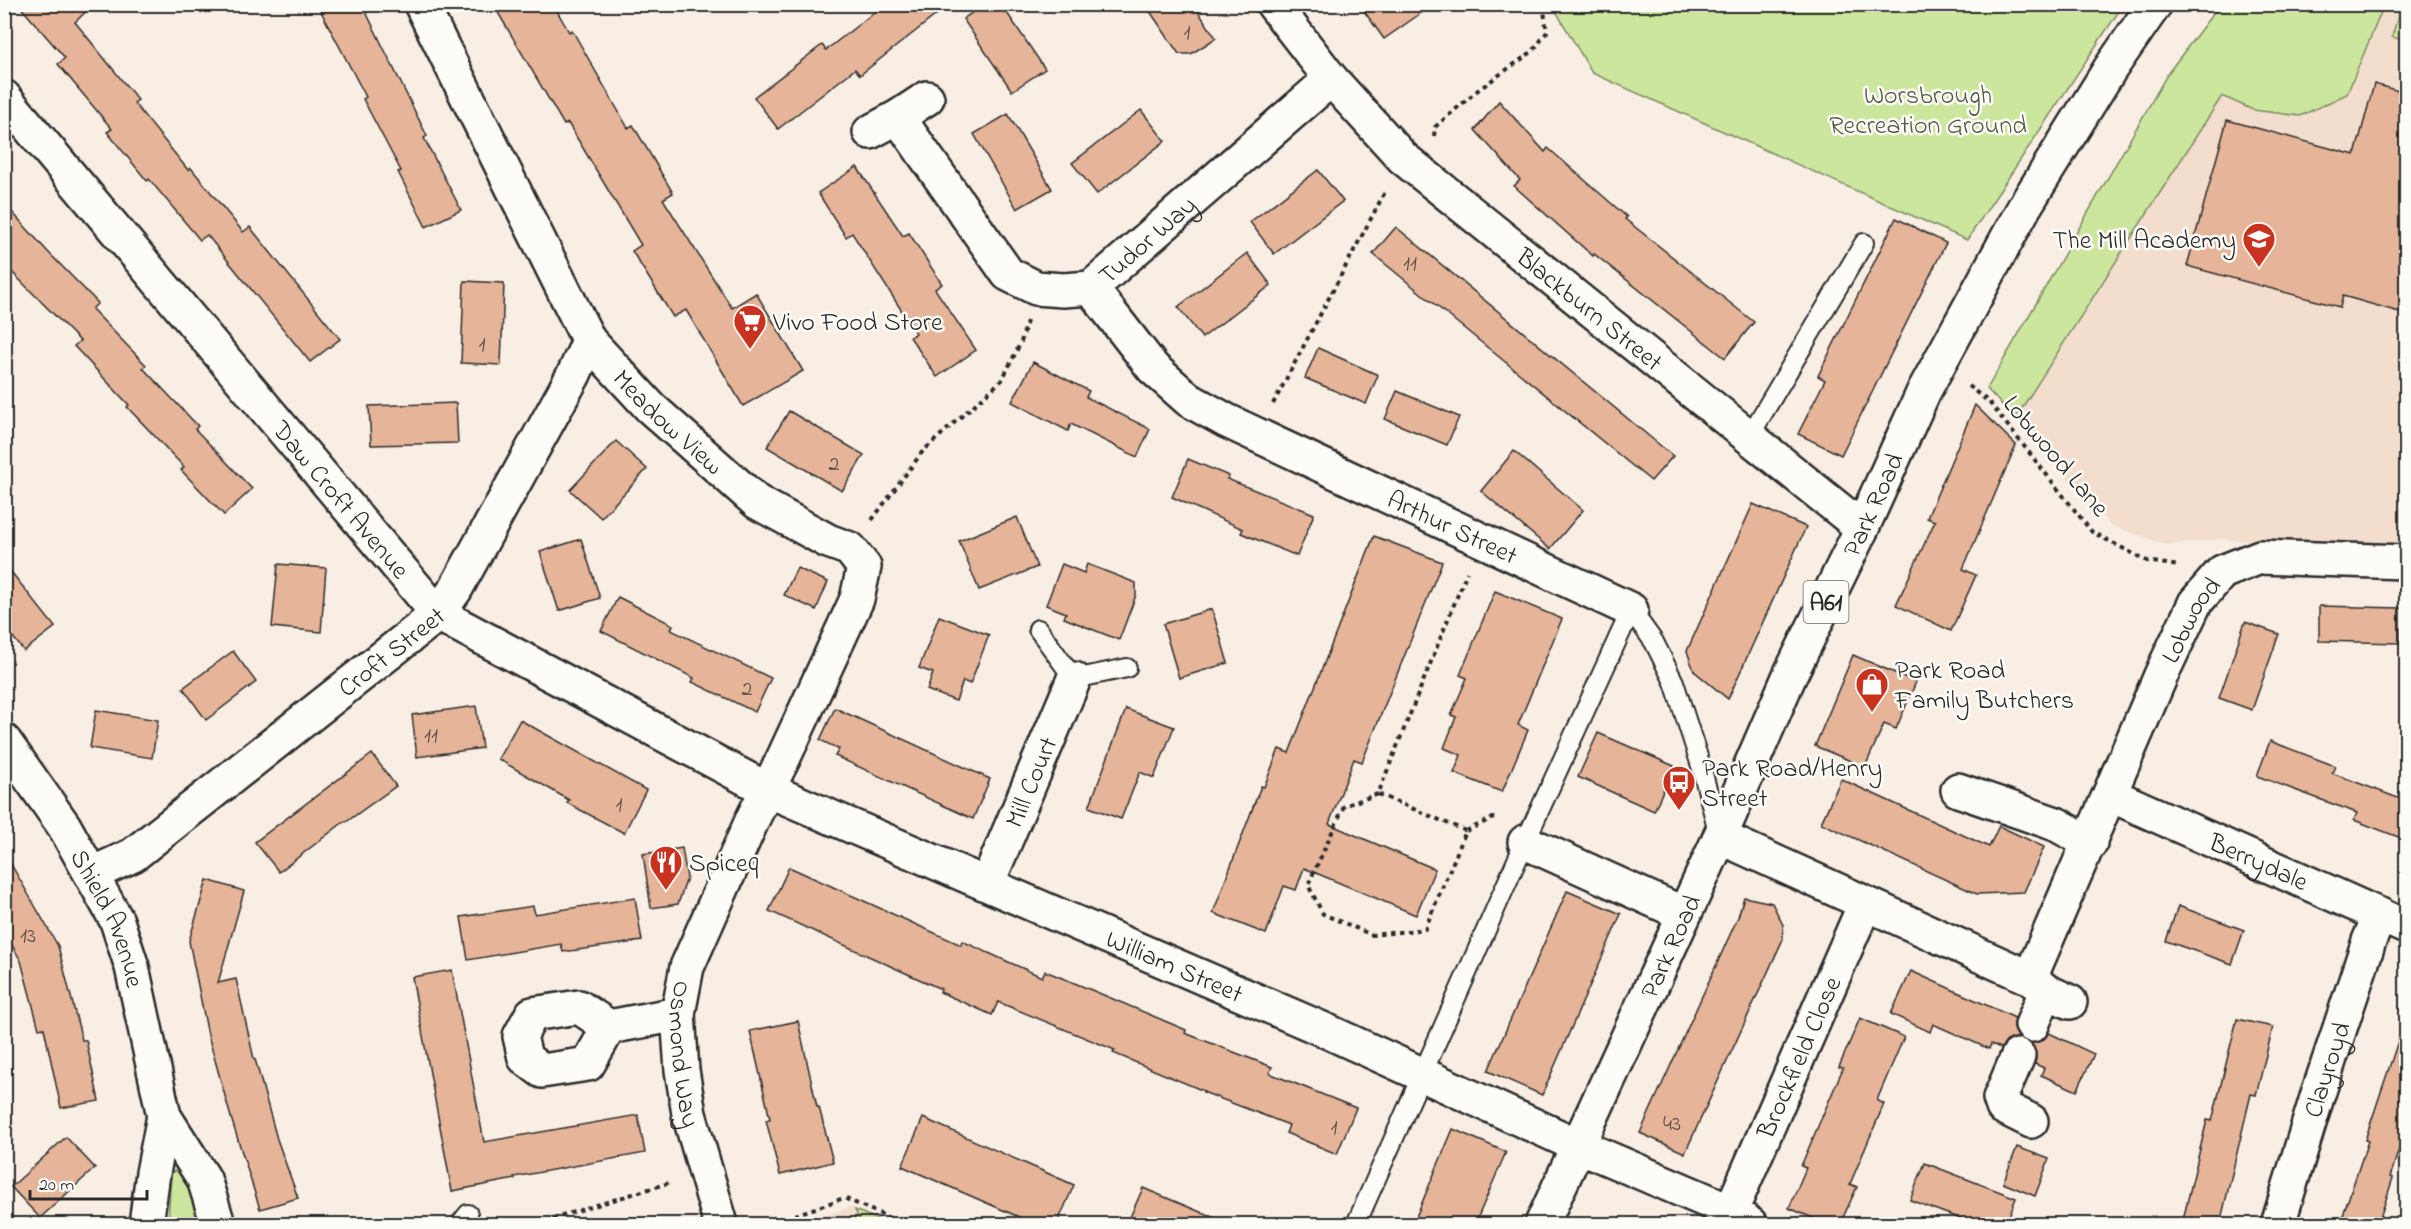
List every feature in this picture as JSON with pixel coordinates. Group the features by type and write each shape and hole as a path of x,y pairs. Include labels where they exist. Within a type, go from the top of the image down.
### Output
{"main road":[{"name":"Meadow View","path":"421,4 589,341 651,408 757,502 828,542 850,549"},
{"name":"Blackburn Street","path":"1273,4 1331,79 1403,158 1862,528"},
{"name":"Park Road","path":"1542,1224 1720,837 1790,675 1862,528 1924,391 2025,206 2110,69 2155,4"},
{"name":"Tudor Way","path":"898,117 1008,274 1036,288 1063,290 1091,288 1331,79"},
{"name":"Daw Croft Avenue","path":"4,97 438,614 768,790"},
{"path":"870,132 927,98"},
{"name":"Arthur Street","path":"1091,288 1153,369 1189,400 1227,421 1631,610"},
{"name":"Croft Street","path":"92,874 133,855 438,614 461,579 574,374 589,341"},
{"path":"768,790 857,599 864,567 850,549"},
{"name":"Lobwood","path":"2049,990 2090,843 2162,673 2195,603 2222,572 2260,557 2406,562"},
{"name":"Mill Court","path":"987,884 1074,679"},
{"name":"Shield Avenue","path":"4,741 64,826 117,921 132,967 164,1116 204,1179 218,1224"},
{"name":"William Street","path":"768,790 1329,1032 1579,1146"},
{"name":"Osmond Way","path":"720,1224 689,1114 682,1070 678,1014 687,967 754,816 768,790"},
{"path":"1958,790 2056,824 2090,843"},
{"name":"Berrydale","path":"2111,795 2393,921"},
{"path":"1720,837 2049,990 2032,1025"},
{"path":"1525,842 1684,914"},
{"name":"Brockfield Close","path":"1579,1146 1741,1218 1865,904"},
{"name":"Clayroyd","path":"2278,1224 2369,941 2393,921"},
{"path":"609,1026 678,1014"},
{"path":"2018,1056 2000,1098 2003,1107 2031,1121"},
{"name":"Shield Avenue","path":"147,1224 153,1173 164,1116"}],"lane":[{"path":"1749,437 1863,243"},
{"path":"1356,1224 1525,842 1631,610"},
{"name":"Arthur Street","path":"1631,610 1654,642 1674,682 1701,766 1720,837"},
{"path":"1038,628 1074,679 1127,668"}],"path":[{"path":"1257,434 1403,158 1434,142 1436,127 1478,90 1533,51 1547,32 1543,4"},
{"path":"850,549 923,451 1002,380 1021,342 1036,288"},
{"name":"Lobwood Lane","path":"1939,364 1989,402 2092,532 2147,561 2222,572"},
{"path":"1378,794 1466,831 1425,929 1371,936 1323,914 1308,885 1344,806 1378,794 1469,569"},
{"path":"535,1224 704,1172"},
{"path":"769,1224 844,1198 903,1224"}],"shaded area":[{"name":"The Mill Academy","path":"2384,5 2406,5 2406,551 2222,539 2166,545 2110,525 2015,419 2223,96 2253,110 2300,116 2347,94"},
{"path":"850,1207 888,1224 799,1224"}],"green space":[{"name":"Worsbrough Recreation Ground","path":"1555,4 2123,5 1967,240 1592,73 1557,13"},
{"path":"2220,4 2384,5 2347,94 2300,116 2253,110 2222,96 2015,419 1987,389 2168,73"},
{"path":"2401,5 2406,5 2406,41 2392,37"},
{"path":"181,1168 190,1175 202,1224 168,1224 171,1173"},
{"path":"855,1210 888,1224 861,1224"}],"building":[{"path":"18,4 94,4 75,22 138,100 134,103 188,170 191,168 243,232 250,227 340,339 310,362 207,235 200,240 107,132 112,129 58,64 65,58"},
{"path":"317,4 362,4 427,136 424,138 461,210 426,227 398,172 401,171 363,99 366,97"},
{"path":"493,4 553,4 569,32 572,30 628,128 633,125 673,193 663,199 732,308 756,293 803,371 743,406 686,310 673,317 632,251 641,245 568,123 564,125"},
{"path":"885,4 950,4 860,75 855,69 778,129 754,97 822,45 826,50"},
{"path":"985,4 1001,4 1045,69 1012,91 963,19"},
{"path":"1145,4 1193,4 1216,38 1191,54 1179,54"},
{"path":"1359,4 1434,4 1384,39"},
{"path":"2374,84 2406,93 2406,314 2343,296 2340,307 2187,266 2227,120 2355,155"},
{"path":"1499,101 1545,152 1548,148 1627,217 1625,219 1754,322 1725,358 1594,254 1593,256 1514,186 1520,180 1475,130"},
{"path":"1141,110 1165,141 1097,194 1072,163"},
{"path":"1008,114 1052,189 1017,209 974,134"},
{"path":"857,167 903,236 909,233 942,284 935,289 976,350 937,377 910,337 916,333 852,233 846,237 818,193"},
{"path":"1318,170 1343,201 1274,254 1250,222"},
{"path":"4,203 98,303 92,309 146,365 143,368 198,426 195,429 252,489 224,515 181,470 184,467 127,407 129,405 74,346 80,341 4,264"},
{"path":"1896,218 1946,243 1841,455 1798,434 1825,380 1818,376"},
{"path":"1396,227 1673,456 1651,481 1373,254"},
{"path":"1247,253 1271,285 1202,338 1178,307"},
{"path":"464,281 504,283 501,365 461,363"},
{"path":"1318,348 1378,375 1366,404 1305,378"},
{"path":"1033,362 1089,391 1086,397 1150,429 1137,457 1071,424 1068,431 1012,402"},
{"path":"1397,391 1459,417 1447,445 1385,419"},
{"path":"456,403 458,443 371,445 369,406"},
{"path":"1975,405 2016,445 1963,569 1976,575 1951,631 1896,605 1935,521 1927,518"},
{"path":"789,411 864,455 842,491 767,447"},
{"path":"616,441 647,469 601,518 570,490"},
{"path":"1514,451 1583,510 1550,549 1481,491"},
{"path":"1188,459 1229,476 1227,479 1314,514 1297,556 1241,533 1243,529 1172,497"},
{"path":"1753,504 1806,527 1728,699 1694,671 1687,651"},
{"path":"1017,517 1037,567 979,590 959,541"},
{"path":"1374,536 1442,562 1362,762 1354,759 1329,824 1435,869 1416,915 1304,868 1296,890 1284,886 1266,934 1213,913 1261,786 1264,787 1279,749 1289,753"},
{"path":"581,539 600,598 559,611 540,552"},
{"path":"4,563 55,627 24,651 4,626"},
{"path":"278,564 326,568 321,632 272,627"},
{"path":"1062,564 1084,573 1087,564 1136,583 1136,595 1119,640 1064,618 1066,613 1046,605"},
{"path":"797,568 828,582 816,610 784,595"},
{"path":"1495,591 1562,619 1518,725 1528,730 1502,792 1454,773 1461,755 1444,748 1456,717 1451,715 1467,678 1460,675"},
{"path":"618,597 673,625 671,630 771,678 755,712 692,682 694,678 601,631"},
{"path":"2319,606 2400,608 2400,643 2319,641"},
{"path":"1212,609 1228,663 1179,678 1163,624"},
{"path":"939,616 989,635 970,684 963,681 956,701 927,690 933,673 919,668"},
{"path":"2245,622 2279,634 2252,710 2219,698"},
{"path":"233,651 256,682 206,720 183,688"},
{"name":"Park Road Family Butchers","path":"1853,655 1916,682 1896,729 1884,724 1865,767 1815,746"},
{"path":"476,706 482,748 417,757 412,715"},
{"path":"835,708 990,779 973,819 835,756 839,749 820,740"},
{"path":"1126,709 1174,727 1154,778 1140,772 1121,819 1089,807"},
{"path":"96,710 158,720 152,758 90,748"},
{"path":"520,720 646,790 624,833 567,803 569,800 498,759"},
{"path":"1598,733 1674,766 1654,811 1578,777"},
{"path":"2270,741 2335,766 2332,773 2406,801 2406,840 2354,820 2357,813 2257,776"},
{"path":"372,754 396,786 345,821 279,872 255,842"},
{"path":"1841,779 1989,847 1999,826 2044,847 2024,892 1977,894 1821,823"},
{"name":"Spiceq","path":"682,848 687,878 678,904 651,908 643,854"},
{"path":"4,852 58,946 82,1040 86,1040 99,1101 61,1108 44,1028 39,1029 21,961 4,931"},
{"path":"789,867 961,945 962,941 1042,977 1045,971 1186,1030 1185,1033 1272,1067 1269,1073 1356,1108 1337,1154 1286,1133 1289,1125 1203,1092 1113,1053 1115,1050 998,1002 992,1015 940,992 941,989 769,911"},
{"path":"207,880 244,891 218,983 236,979 254,1059 277,1139 298,1198 260,1209 208,1035 189,941"},
{"path":"1567,891 1621,914 1542,1095 1488,1071"},
{"path":"1744,897 1772,903 1783,925 1783,939 1685,1153 1640,1133 1738,917"},
{"path":"635,898 642,941 563,952 561,944 468,960 461,917 533,906 535,914"},
{"path":"2178,906 2244,930 2232,964 2166,941"},
{"path":"452,970 484,1142 638,1115 645,1153 452,1191 412,977"},
{"path":"1911,971 2015,1018 2014,1028 2019,1038 2007,1041 2001,1048 1991,1044 1989,1049 1933,1024 1930,1032 1891,1014"},
{"path":"1860,1018 1904,1037 1877,1100 1884,1104 1850,1184 1857,1187 1840,1224 1827,1224 1789,1208 1806,1168 1801,1166 1843,1068 1839,1067"},
{"path":"2237,1019 2273,1027 2256,1095 2251,1094 2220,1224 2182,1224 2207,1120 2212,1121"},
{"path":"798,1021 817,1107 819,1107 833,1162 780,1175 766,1120 770,1119 750,1031"},
{"path":"2401,1032 2406,1033 2406,1128 2390,1177 2393,1178 2378,1224 2340,1224 2368,1141 2365,1140"},
{"path":"2049,1033 2094,1054 2077,1091 2041,1075 2044,1068 2035,1064 2036,1053 2031,1043 2043,1040"},
{"path":"923,1118 1074,1185 1057,1224 1035,1224 902,1166"},
{"path":"1453,1129 1506,1152 1475,1224 1413,1224"},
{"path":"66,1137 95,1168 40,1218 11,1187"},
{"path":"2017,1147 2049,1159 2035,1196 2003,1183"},
{"path":"1925,1163 2016,1198 2006,1224 1974,1224 1910,1200"},
{"path":"1143,1188 1229,1224 1127,1224"}],"place":[{"name":"The Mill Academy","path":"2259,268"},
{"name":"Vivo Food Store","path":"750,350"},
{"name":"Park Road Family Butchers","path":"1872,713"},
{"name":"Park Road/Henry Street","path":"1679,811"},
{"name":"Spiceq","path":"666,891"}]}
